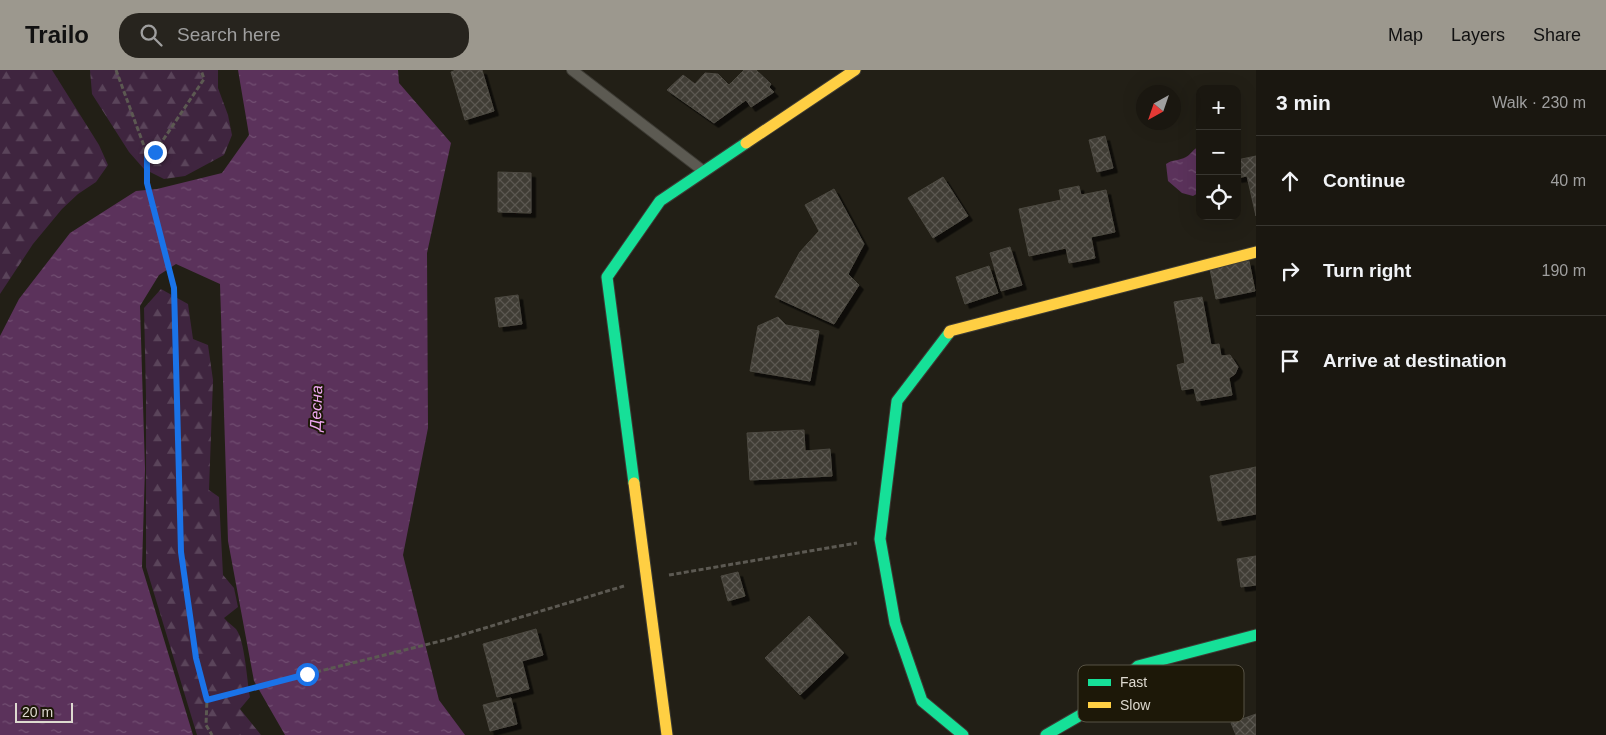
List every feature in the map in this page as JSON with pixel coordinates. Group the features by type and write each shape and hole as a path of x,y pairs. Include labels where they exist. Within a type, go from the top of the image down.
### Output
{"street":[{"path":"667,735 607,278 660,201 855,70"},
{"path":"963,735 922,701 895,623 880,539 897,401 950,331 1256,252"},
{"path":"1142,665 1256,635"},
{"path":"1046,735 1078,716"}],"lane":[{"path":"572,70 705,172"}],"path":[{"path":"116,70 147,154 147,183 174,288 181,552 196,658 207,700 206,725 212,735"},
{"path":"147,154 155,152 204,79 201,70"},
{"path":"207,700 445,640"}],"green space":[{"path":"0,70 52,70 99,145 108,165 96,182 78,194 62,209 33,244 0,294"},
{"path":"90,70 218,70 218,88 228,115 232,135 224,155 185,176 164,179 144,169 129,152 92,94"},
{"path":"161,289 188,304 193,339 208,345 213,380 209,490 219,497 223,575 234,588 238,607 224,618 236,629 244,651 250,697 240,709 261,735 197,735 146,567 144,308"}],"water":[{"name":"Десна","path":"238,70 398,70 399,83 451,143 427,253 428,428 403,555 439,700 465,735 285,735 254,681 228,541 220,284 176,264 159,275 140,306 145,469 142,567 193,735 0,735 0,336 19,299 70,233 136,191 157,189 222,173 249,135"},
{"path":"1196,149 1196,194 1193,196 1182,193 1168,181 1166,164 1190,154"}],"building":[{"path":"456,70 482,70 494,111 465,120 451,72"},
{"path":"744,70 756,70 771,84 769,87 774,92 751,107 746,100 714,123 667,90 683,75 695,84 705,73 718,74 729,85"},
{"path":"1105,136 1113,168 1097,172 1089,140"},
{"path":"1256,156 1256,216 1247,176 1241,177 1241,159"},
{"path":"498,172 531,173 531,213 498,212"},
{"path":"943,177 968,216 933,238 908,198"},
{"path":"1079,186 1081,195 1106,190 1115,232 1091,237 1095,258 1069,263 1066,248 1029,256 1019,209 1061,200 1059,190"},
{"path":"834,189 864,244 848,274 859,285 834,324 775,297 800,252 819,231 805,205"},
{"path":"1010,247 1022,285 1001,291 990,253"},
{"path":"1249,261 1255,291 1216,299 1210,269"},
{"path":"989,266 998,293 965,304 956,277"},
{"path":"518,295 522,324 499,327 495,298"},
{"path":"1202,297 1211,345 1219,344 1221,356 1230,355 1238,367 1235,374 1229,378 1232,395 1197,401 1194,388 1182,390 1177,365 1185,363 1174,302"},
{"path":"778,317 786,325 819,331 810,381 750,371 758,326"},
{"path":"804,430 805,451 830,449 832,476 750,480 747,433"},
{"path":"1256,467 1256,514 1218,521 1210,476"},
{"path":"1256,556 1256,585 1241,587 1237,559"},
{"path":"738,572 745,596 728,601 721,576"},
{"path":"809,616 844,653 800,695 765,658"},
{"path":"536,629 543,655 522,661 529,689 497,697 483,644"},
{"path":"511,698 517,724 490,731 483,705"},
{"path":"1256,714 1256,735 1236,735 1231,723 1244,722 1244,718"}],"traffic: fast":[{"path":"634,483 607,277 660,201 746,143"},
{"path":"949,333 897,401 880,539 895,623 922,701 963,735"},
{"path":"1142,665 1256,635"},
{"path":"1046,735 1078,717"}],"traffic: slow":[{"path":"746,143 855,70"},
{"path":"949,333 950,331 1256,252"},
{"path":"634,483 667,735"}],"route":[{"path":"155,152 147,154 147,183 174,288 181,552 196,658 207,700 307,674"}]}
